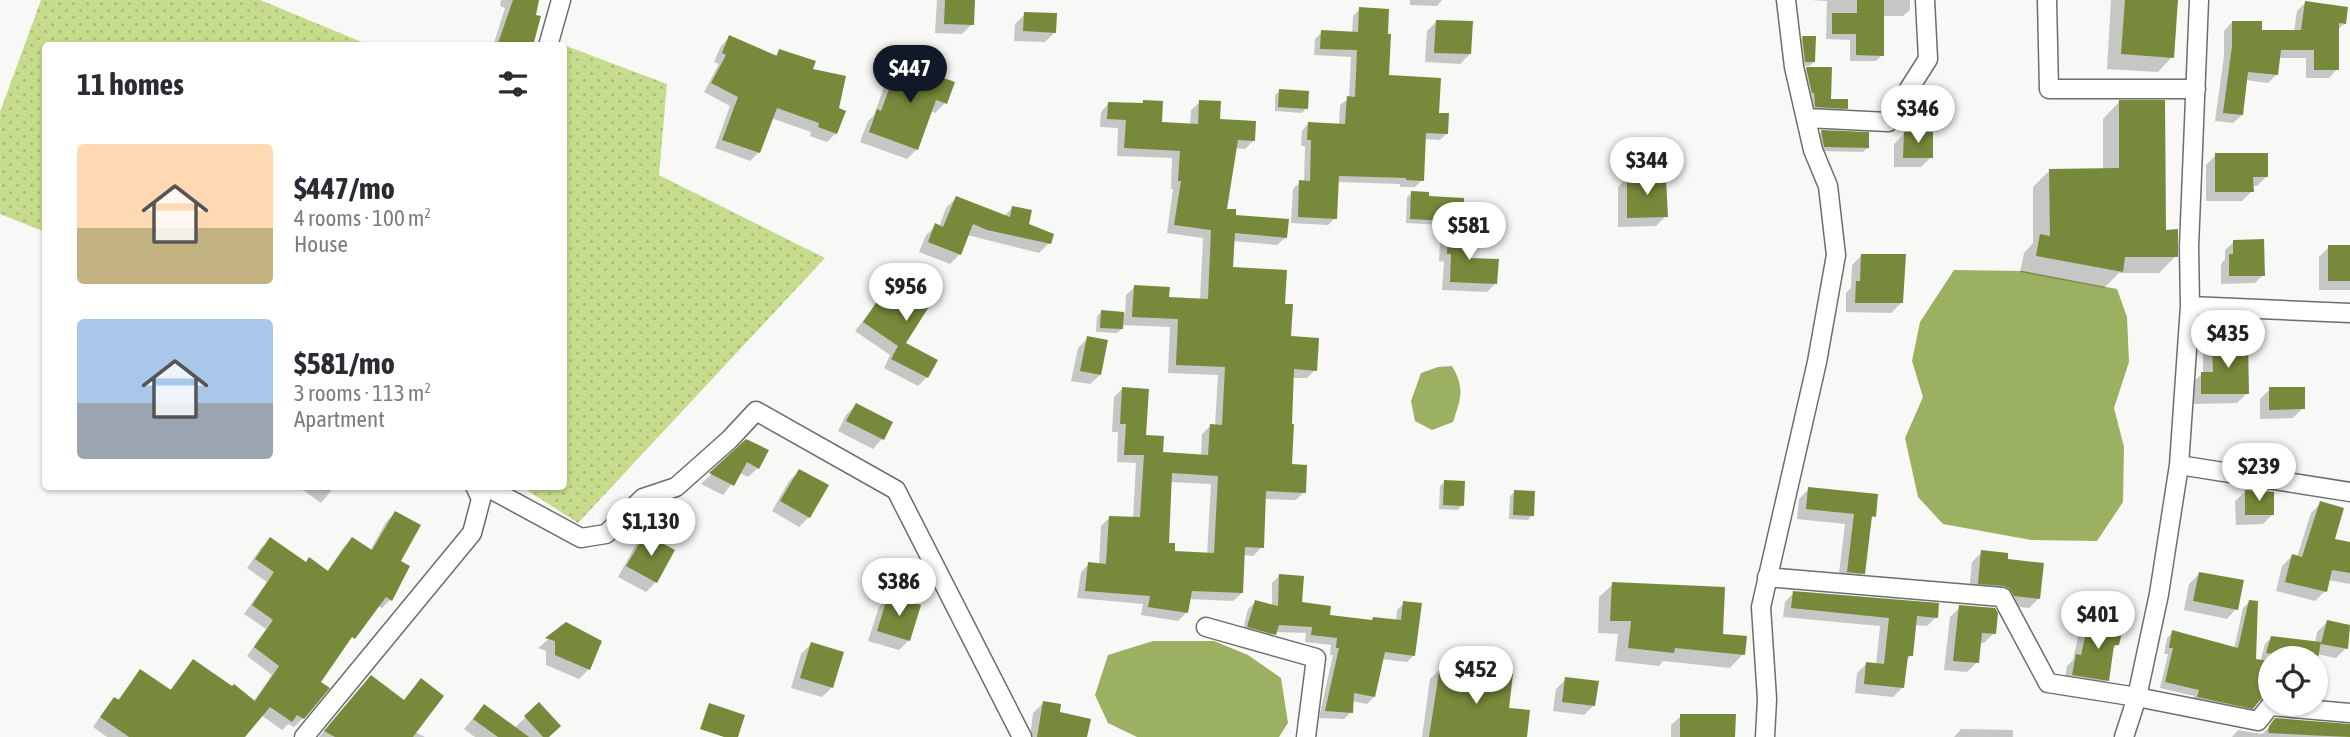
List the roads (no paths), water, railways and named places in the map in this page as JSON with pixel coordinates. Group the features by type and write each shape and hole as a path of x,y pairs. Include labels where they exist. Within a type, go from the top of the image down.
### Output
{"street":[{"path":"549,42 561,0"},
{"path":"1765,737 1767,699 1761,607 1817,362 1836,255 1828,186 1813,150 1794,67 1786,0"},
{"path":"1806,118 1888,122 1927,59 1925,0"},
{"path":"2047,0 2049,89 2196,89"},
{"path":"2124,737 2137,697 2159,594 2179,465 2190,306 2189,247 2199,0"},
{"path":"2190,306 2350,313"},
{"path":"492,490 581,538 606,534 643,498 676,487 730,439 756,411 896,490 1022,737"},
{"path":"2179,465 2350,492"},
{"path":"306,737 472,533 481,499 477,490"},
{"path":"1767,578 2002,597 2048,683 2258,721 2270,706 2350,713"},
{"path":"1206,627 1315,658 1306,737"}]}
